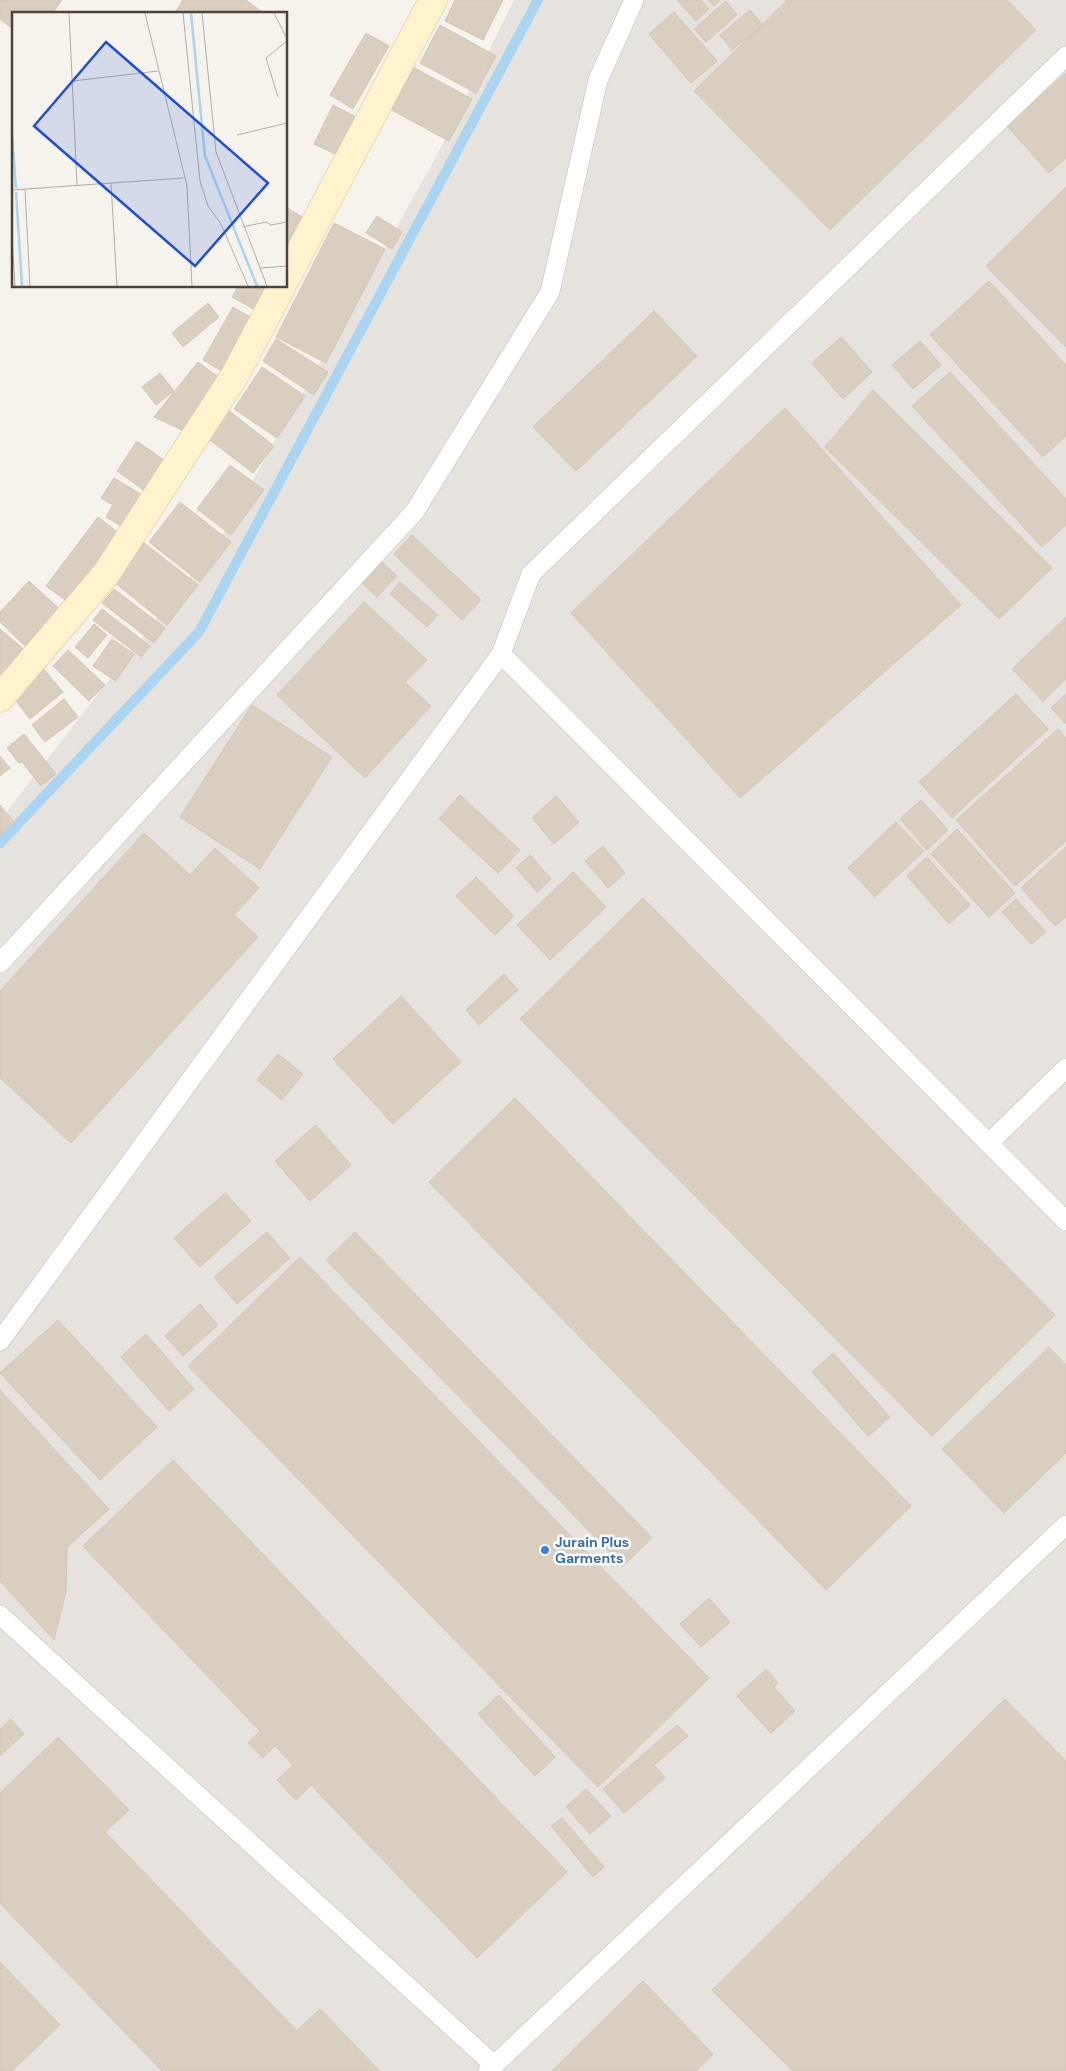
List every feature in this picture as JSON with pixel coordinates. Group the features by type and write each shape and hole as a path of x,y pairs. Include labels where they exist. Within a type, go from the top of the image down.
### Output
{"street":[{"path":"288,274 433,0"},
{"path":"0,698 106,574 236,375 281,288"}],"lane":[{"path":"0,963 415,511 550,292 598,80 634,0"},
{"path":"0,1341 501,654 531,574 1066,56"},
{"path":"501,654 990,1142 1066,1221"},
{"path":"990,1142 1066,1068"},
{"path":"0,1615 491,2068 1066,1525"}],"shaded area":[{"path":"514,0 1066,0 1066,2071 0,2071 0,820 222,535 435,159"}],"building":[{"path":"0,0 62,0 53,12 12,12 12,28 0,19"},
{"path":"183,0 246,0 262,12 175,12"},
{"path":"455,0 503,0 483,40 445,21"},
{"path":"677,0 701,0 709,9 696,21"},
{"path":"708,0 720,0 714,6"},
{"path":"787,0 1007,0 1036,30 830,230 694,91"},
{"path":"726,1 737,15 706,42 694,29"},
{"path":"750,10 763,25 732,50 720,35"},
{"path":"674,12 717,61 691,83 649,34"},
{"path":"440,25 496,56 476,93 420,63"},
{"path":"366,33 389,46 353,109 330,95"},
{"path":"411,66 472,99 449,141 388,108"},
{"path":"1066,73 1066,158 1049,173 1007,126"},
{"path":"333,105 356,117 337,155 314,144"},
{"path":"1066,187 1066,347 986,266"},
{"path":"288,208 312,223 288,262"},
{"path":"377,216 402,232 392,249 366,233"},
{"path":"334,223 385,249 326,363 276,337"},
{"path":"989,281 1066,365 1066,436 1043,457 930,335"},
{"path":"237,288 270,288 257,311 232,297"},
{"path":"208,303 219,317 183,347 172,333"},
{"path":"233,307 252,318 222,371 203,360"},
{"path":"654,311 697,356 576,471 533,427"},
{"path":"841,337 872,372 843,399 812,363"},
{"path":"276,339 328,372 314,395 263,361"},
{"path":"920,341 941,365 913,389 892,365"},
{"path":"198,362 221,379 184,431 154,417"},
{"path":"262,367 305,396 277,438 234,409"},
{"path":"950,372 1066,499 1066,525 1042,547 912,406"},
{"path":"160,373 174,391 156,405 142,387"},
{"path":"873,390 1052,568 999,619 825,447"},
{"path":"785,408 961,605 740,798 571,613"},
{"path":"227,409 274,446 253,473 206,437"},
{"path":"137,441 165,461 145,491 117,471"},
{"path":"230,465 264,490 231,535 197,509"},
{"path":"114,478 142,495 123,527 106,517 113,505 101,498"},
{"path":"180,502 231,542 200,582 149,542"},
{"path":"98,517 120,534 68,602 46,586"},
{"path":"412,535 481,600 462,620 394,554"},
{"path":"144,543 198,585 167,625 114,582"},
{"path":"382,562 397,576 377,597 362,583"},
{"path":"29,581 64,613 29,650 0,622 0,612"},
{"path":"400,582 438,615 427,627 390,594"},
{"path":"114,589 165,628 154,643 102,603"},
{"path":"364,602 427,660 405,682 431,706 365,778 277,695"},
{"path":"102,609 150,646 141,657 93,620"},
{"path":"1066,617 1066,679 1043,701 1012,669"},
{"path":"94,624 107,635 88,658 75,647"},
{"path":"0,629 26,651 0,681"},
{"path":"112,639 134,654 116,681 93,666"},
{"path":"68,650 105,685 89,701 53,666"},
{"path":"42,667 63,692 30,719 10,693"},
{"path":"1016,694 1048,729 952,818 919,782"},
{"path":"1066,694 1066,724 1051,708"},
{"path":"64,699 78,717 45,742 32,725"},
{"path":"252,705 332,757 260,869 180,817"},
{"path":"1058,729 1066,738 1066,841 1015,886 956,820"},
{"path":"24,734 56,774 41,786 22,762 19,763 7,748"},
{"path":"0,756 10,768 0,776"},
{"path":"460,795 520,850 498,873 439,819"},
{"path":"556,796 579,822 554,844 532,818"},
{"path":"921,800 948,830 927,850 900,819"},
{"path":"0,805 15,823 0,835"},
{"path":"896,822 924,851 875,897 848,868"},
{"path":"957,829 1015,893 989,917 931,854"},
{"path":"144,833 190,875 215,848 259,888 234,915 258,937 71,1143 0,1078 0,991"},
{"path":"603,846 625,873 608,888 585,861"},
{"path":"1066,847 1066,917 1055,926 1021,888"},
{"path":"530,855 551,879 537,892 516,868"},
{"path":"927,857 970,905 949,924 907,876"},
{"path":"573,872 606,907 550,960 517,925"},
{"path":"476,877 514,916 495,935 456,896"},
{"path":"643,898 1055,1315 932,1436 520,1019"},
{"path":"1016,899 1046,932 1031,944 1002,912"},
{"path":"504,974 518,990 479,1025 466,1010"},
{"path":"401,996 461,1062 393,1124 333,1059"},
{"path":"278,1054 303,1074 282,1100 257,1080"},
{"path":"515,1098 911,1506 826,1590 429,1182"},
{"path":"316,1125 351,1165 310,1201 275,1161"},
{"path":"225,1193 251,1221 200,1267 174,1238"},
{"path":"267,1232 290,1258 237,1304 214,1277"},
{"path":"355,1232 652,1538 623,1566 326,1260"},
{"path":"300,1257 709,1678 598,1787 188,1366"},
{"path":"200,1304 218,1325 183,1356 165,1336"},
{"path":"58,1320 157,1427 100,1480 0,1373"},
{"path":"146,1334 194,1389 169,1411 121,1357"},
{"path":"1049,1347 1066,1365 1066,1453 1004,1513 942,1449"},
{"path":"833,1353 890,1417 868,1436 812,1372"},
{"path":"0,1390 109,1509 67,1547 66,1591 54,1640 0,1581"},
{"path":"173,1460 567,1872 477,1958 311,1785 296,1800 277,1780 293,1765 275,1746 263,1758 248,1743 260,1731 83,1546"},
{"path":"709,1598 730,1622 701,1647 680,1624"},
{"path":"766,1669 778,1683 774,1687 795,1711 771,1733 737,1696"},
{"path":"499,1695 555,1757 535,1776 478,1714"},
{"path":"1005,1699 1066,1761 1066,2071 793,2071 712,1990"},
{"path":"11,1719 24,1734 0,1756 0,1729"},
{"path":"677,1725 688,1736 654,1765 665,1778 624,1813 603,1789"},
{"path":"58,1737 129,1810 105,1832 297,2031 320,2009 380,2071 162,2071 0,1903 0,1793"},
{"path":"586,1789 611,1816 590,1834 566,1807"},
{"path":"562,1818 604,1867 593,1877 551,1826"},
{"path":"0,1962 60,2025 12,2071 0,2071"},
{"path":"643,1981 713,2054 696,2071 552,2071"}],"waterway":[{"path":"0,843 199,632 538,0"}],"place":[{"name":"Jurain Plus Garments","path":"545,1550"}]}
